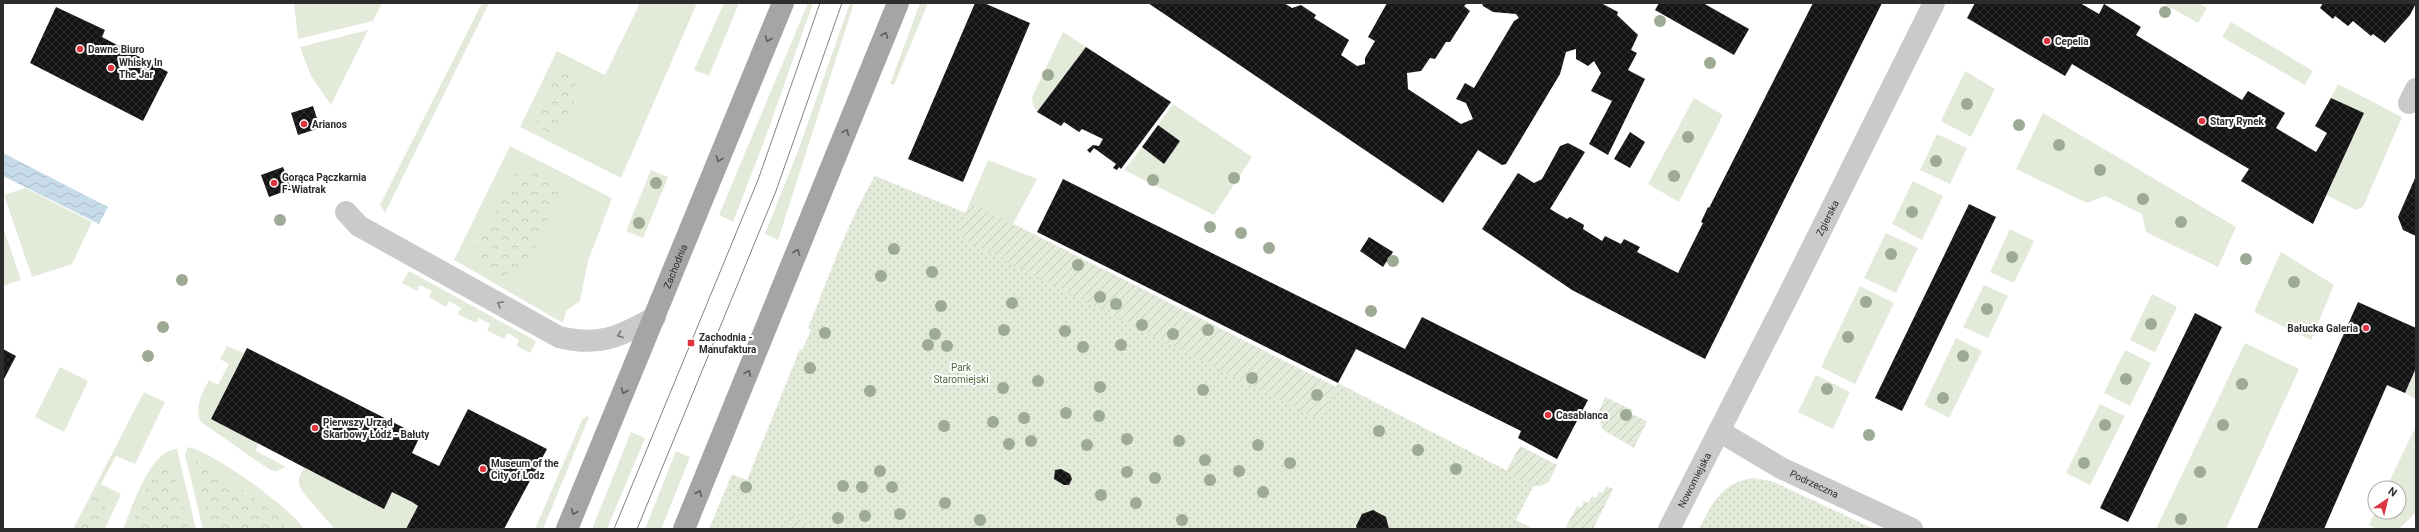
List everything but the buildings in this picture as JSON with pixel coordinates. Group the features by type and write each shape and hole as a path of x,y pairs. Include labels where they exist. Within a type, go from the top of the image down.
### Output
{"main road":[{"name":"Zachodnia","path":"567,529 783,3"},
{"path":"684,529 898,3"}],"street":[{"name":"Zgierska","path":"1719,431 1934,3"},
{"path":"346,212 359,226 412,254 544,329 570,340 589,342 609,339 626,332 654,316"},
{"name":"Nowomiejska","path":"1669,529 1719,431"},
{"name":"Podrzeczna","path":"1719,431 1781,468 1912,529"}],"green space":[{"path":"294,3 382,3 373,21 298,39"},
{"path":"482,3 489,3 385,213 380,205"},
{"path":"640,3 697,3 621,178 520,127 557,51 605,75"},
{"path":"724,3 739,3 709,76 694,70"},
{"path":"808,3 813,3 765,139 733,222 719,215"},
{"path":"850,3 854,3 778,240 765,234 798,151"},
{"path":"920,3 928,3 894,85 890,84"},
{"path":"2163,3 2198,3 2207,8 2198,23"},
{"path":"2231,22 2313,71 2305,85 2222,37"},
{"path":"368,30 331,105 311,76 300,47"},
{"path":"1063,32 1086,47 1037,112 1033,105 1032,97"},
{"path":"1965,71 1995,89 1971,137 1941,121"},
{"path":"557,73 575,74 577,96 563,126 547,134 536,124"},
{"path":"2338,84 2402,117 2363,207 2356,210 2326,195 2363,113 2331,98"},
{"path":"1694,98 1723,115 1679,202 1648,184"},
{"path":"1173,104 1252,157 1214,215 1124,170 1142,147 1164,163 1180,141 1158,125"},
{"path":"2043,113 2236,227 2218,267 2146,232 2142,214 2105,196 2087,203 2016,169"},
{"path":"1937,134 1967,148 1950,184 1920,170"},
{"path":"510,146 612,198 588,261 580,301 566,311 563,323 454,260"},
{"path":"988,160 1037,179 1013,224 970,202"},
{"path":"518,169 541,174 561,187 533,257 518,271 501,276 470,259"},
{"path":"651,170 668,177 643,238 626,231"},
{"name":"Park Staromiejski","path":"875,176 966,213 970,202 1336,387 1338,383 1534,485 1516,520 1533,529 709,529 732,474 747,480 800,349 802,350 811,330 808,328 839,250 856,212"},
{"path":"1913,181 1943,196 1922,240 1892,224"},
{"path":"25,188 92,222 72,264 32,277 4,195"},
{"path":"970,202 1336,387 1322,415 1320,417 1314,417 962,239 960,228"},
{"path":"3,227 21,280 3,286"},
{"path":"2010,229 2034,241 2014,283 1990,272"},
{"path":"1886,233 1918,248 1896,293 1864,278"},
{"path":"2281,252 2334,285 2311,340 2254,312"},
{"path":"409,271 536,341 530,353 516,346 519,340 508,333 504,339 487,330 490,324 479,318 476,323 457,314 461,308 449,301 446,307 429,297 432,291 420,285 417,291 402,283"},
{"path":"1984,285 2008,296 1988,338 1963,327"},
{"path":"1860,286 1894,303 1855,384 1821,367"},
{"path":"2152,294 2177,307 2155,352 2130,340"},
{"path":"1956,338 1982,351 1949,418 1924,405"},
{"path":"2245,343 2299,369 2226,529 2156,529"},
{"path":"227,346 244,353 211,419 258,444 256,451 286,467 276,471 270,470 201,422 198,411 202,395 209,380 218,385 229,364 220,359"},
{"path":"2125,350 2151,363 2130,406 2104,393"},
{"path":"60,367 88,381 64,432 35,417"},
{"path":"2416,368 2416,399 2405,393"},
{"path":"1816,375 1850,392 1833,429 1798,412"},
{"path":"144,392 165,402 135,464 116,456 101,484 121,494 105,529 73,529"},
{"path":"1605,397 1633,410 1631,414 1647,421 1634,448 1603,430 1598,414"},
{"path":"2100,404 2125,416 2090,485 2066,473"},
{"path":"587,416 589,417 543,529 535,529 582,420"},
{"path":"2416,426 2416,512 2399,529 2376,529 2369,525 2371,520 2407,520 2407,480 2390,480"},
{"path":"631,432 645,438 607,529 592,529"},
{"path":"1520,446 1557,465 1552,476 1544,485 1539,486 1527,483 1506,471"},
{"path":"188,447 200,451 232,469 268,495 296,519 304,529 203,529 185,455"},
{"path":"177,449 196,529 123,529 137,494 150,469 158,459 167,452"},
{"path":"676,451 690,457 661,529 645,529"},
{"path":"201,458 275,514 288,529 213,529 193,465"},
{"path":"163,462 175,474 188,529 130,529 153,472"},
{"path":"304,468 383,508 392,492 418,506 406,529 334,529 308,499 300,487 299,479"},
{"path":"1754,478 1774,482 1874,529 1699,529 1719,495 1734,484 1743,480"},
{"path":"1606,486 1613,489 1593,529 1565,529 1577,506 1581,508 1584,501 1588,503 1592,497 1596,498 1599,492 1603,493"},
{"path":"97,490 108,502 97,529 77,529"},
{"path":"792,515 819,529 785,529"}],"water":[{"path":"3,153 108,207 99,224 3,176"}],"tram line":[{"path":"614,529 758,180 820,3"},
{"path":"637,529 776,191 842,3"}],"place":[{"name":"Cepelia","path":"2047,41"},
{"name":"Dawne Biuro","path":"80,49"},
{"name":"Whisky In The Jar","path":"111,68"},
{"name":"Stary Rynek","path":"2202,121"},
{"name":"Arianos","path":"304,124"},
{"name":"Gorąca Pączkarnia F-Wiatrak","path":"274,183"},
{"name":"Bałucka Galeria","path":"2366,328"},
{"name":"Zachodnia - Manufaktura","path":"691,343"},
{"name":"Casablanca","path":"1548,415"},
{"name":"Pierwszy Urząd Skarbowy Łódź - Bałuty","path":"315,428"},
{"name":"Museum of the City of Lodz","path":"483,469"}]}
